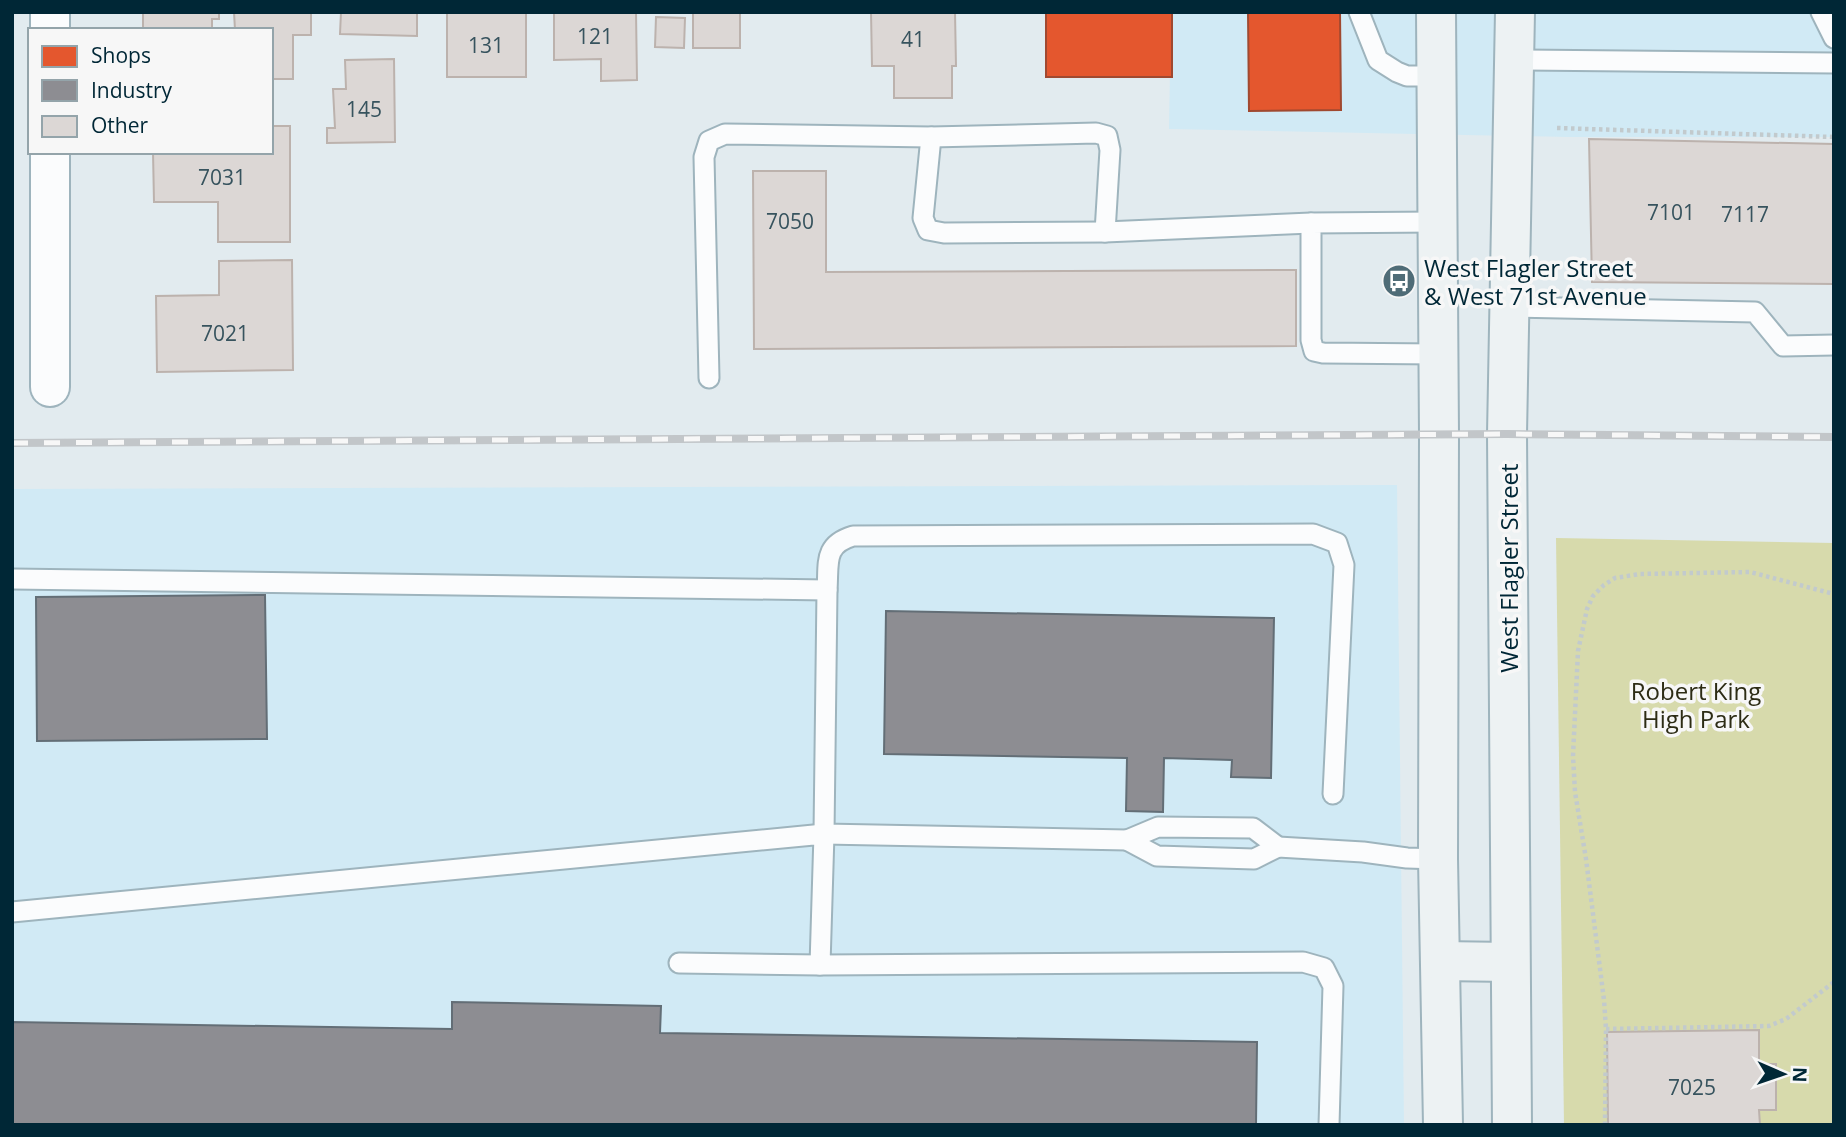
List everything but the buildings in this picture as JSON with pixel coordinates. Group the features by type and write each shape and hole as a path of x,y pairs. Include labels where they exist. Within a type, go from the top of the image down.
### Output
{"main road":[{"path":"1436,12 1438,859 1443,1125"},
{"name":"West Flagler Street","path":"1512,1125 1507,448 1515,12"},
{"path":"1440,961 1510,962"}],"street":[{"path":"50,154 50,387"}],"lane":[{"path":"1359,12 1378,60 1407,76 1436,76"},
{"path":"1821,12 1834,38"},
{"path":"1514,60 1834,63"},
{"path":"709,378 704,157 709,141 725,134 931,136 1096,133 1107,136 1111,150 1105,232"},
{"path":"931,136 923,218 928,230 944,233 1105,232 1311,223 1436,222"},
{"path":"1311,223 1311,340 1314,351 1438,354"},
{"path":"1509,307 1755,312 1783,345 1834,345"},
{"path":"820,965 827,590 830,553 839,541 853,536 1314,534 1337,543 1344,565 1333,794"},
{"path":"12,579 827,590"},
{"path":"12,912 824,834 1127,840 1158,827 1253,828 1278,848"},
{"path":"1127,840 1157,856 1254,859 1278,848 1438,859"},
{"path":"679,962 820,965 1303,962 1324,968 1333,986 1329,1125"}],"path":[{"path":"1557,128 1834,137"},
{"path":"1605,1125 1606,1029 1600,965 1575,792 1573,756 1578,651 1587,609 1593,596 1604,585 1615,578 1628,575 1750,572 1834,594"},
{"path":"1606,1029 1769,1026 1786,1019 1834,982"}],"shaded area":[{"path":"1171,12 1834,12 1834,137 1569,137 1169,129"},
{"path":"1397,485 1404,1125 12,1125 12,489"}],"green space":[{"name":"Robert King High Park","path":"1556,538 1834,543 1834,1125 1564,1125"}],"railway":[{"path":"12,443 1507,434 1834,437"}],"place":[{"name":"West Flagler Street & West 71st Avenue","path":"1399,281"}]}
